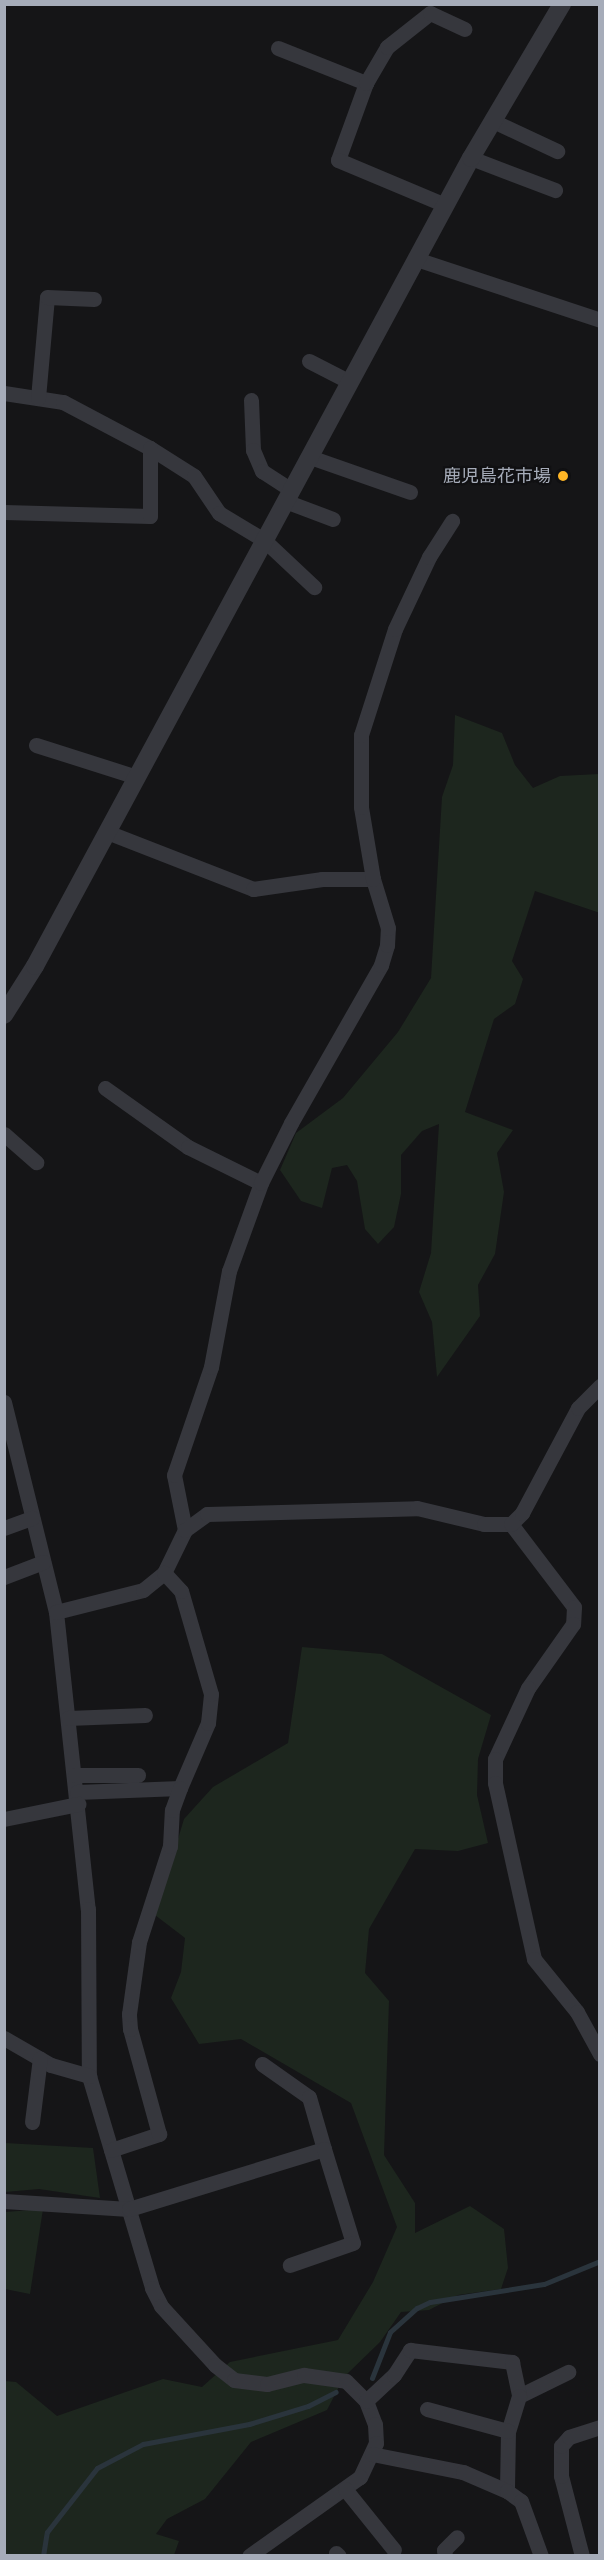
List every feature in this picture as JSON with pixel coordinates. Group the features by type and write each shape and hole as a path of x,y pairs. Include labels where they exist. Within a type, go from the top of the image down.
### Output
{"street":[{"path":"4,1015 137,777 445,205 562,4"},
{"path":"445,205 338,160 366,83 387,47 430,13 464,29"},
{"path":"278,48 366,83"},
{"path":"493,121 557,151"},
{"path":"471,158 555,190"},
{"path":"416,259 600,320"},
{"path":"38,398 47,297 94,299"},
{"path":"309,361 350,382"},
{"path":"4,393 63,402 150,448 194,476 219,513 264,540 314,587"},
{"path":"251,400 253,450 262,471 288,496 333,519"},
{"path":"4,512 150,516 150,448"},
{"path":"309,457 410,492"},
{"path":"185,1530 174,1475 178,1454 211,1367 228,1271 261,1183 381,965 388,928 373,879 361,807 361,735 395,629 429,557 452,522"},
{"path":"36,745 137,777"},
{"path":"107,832 253,889 322,879 373,879"},
{"path":"105,1088 188,1147 261,1183"},
{"path":"4,1134 36,1162"},
{"path":"56,1612 143,1590 164,1573 185,1530 207,1514 280,1510 417,1508 484,1524 511,1524 522,1513 578,1408 600,1386"},
{"path":"4,1402 56,1612 78,1798 88,1909 89,2076 161,2306 215,2365 234,2380 250,2385 324,2375 346,2381 366,2401 375,2424 372,2454 360,2477 256,2554"},
{"path":"4,1528 32,1518"},
{"path":"511,1524 574,1607 573,1624 528,1688 499,1750 495,1783 534,1959 577,2012 600,2054"},
{"path":"4,1577 43,1562"},
{"path":"111,2150 159,2134 130,2029 129,2014 139,1942 170,1846 172,1810 212,1707 181,1591 164,1573"},
{"path":"68,1718 145,1715"},
{"path":"75,1775 138,1775"},
{"path":"4,1819 78,1798 180,1788"},
{"path":"4,2038 40,2058 89,2076"},
{"path":"32,2122 40,2058"},
{"path":"262,2064 309,2097 353,2243 290,2265"},
{"path":"4,2200 129,2209 324,2149"},
{"path":"366,2401 394,2375 410,2350 512,2362 519,2396 507,2431 507,2491"},
{"path":"519,2396 568,2372"},
{"path":"428,2409 507,2431"},
{"path":"582,2556 561,2476 561,2446 569,2437 600,2427"},
{"path":"372,2454 462,2472 507,2491 521,2501 541,2556"},
{"path":"345,2488 394,2550"},
{"path":"445,2556 444,2550 457,2537"}],"shaded area":[{"path":"455,715 502,733 515,765 533,788 560,776 599,774 600,913 535,891 512,961 523,979 515,1004 494,1019 465,1112 513,1130 497,1153 504,1192 495,1254 478,1285 480,1316 437,1377 432,1322 419,1292 431,1253 439,1124 422,1131 401,1155 401,1194 394,1227 378,1244 365,1229 357,1181 347,1165 332,1168 322,1208 301,1201 280,1170 296,1133 343,1098 398,1032 431,978 442,797 453,765"},
{"path":"302,1647 382,1654 491,1715 478,1759 477,1795 488,1843 458,1851 415,1849 369,1929 365,1973 389,2001 384,2155 415,2203 415,2233 470,2206 504,2229 508,2268 501,2289 458,2295 429,2310 401,2312 380,2342 344,2377 327,2410 251,2442 205,2499 167,2519 156,2534 179,2541 174,2555 5,2556 5,2381 16,2382 57,2416 163,2379 202,2387 230,2362 338,2340 373,2282 397,2227 351,2103 241,2039 199,2044 171,1998 181,1972 185,1938 155,1915 184,1819 213,1787 288,1743"},
{"path":"5,2143 93,2148 100,2198 39,2189 5,2192"},
{"path":"43,2209 30,2294 5,2289 5,2212"}],"waterway":[{"path":"372,2378 390,2332 417,2308 430,2302 544,2284 600,2261"},
{"path":"43,2556 47,2532 97,2468 143,2444 249,2424 308,2406 336,2392"}],"place":[{"name":"鹿児島花市場","path":"563,476"}]}
